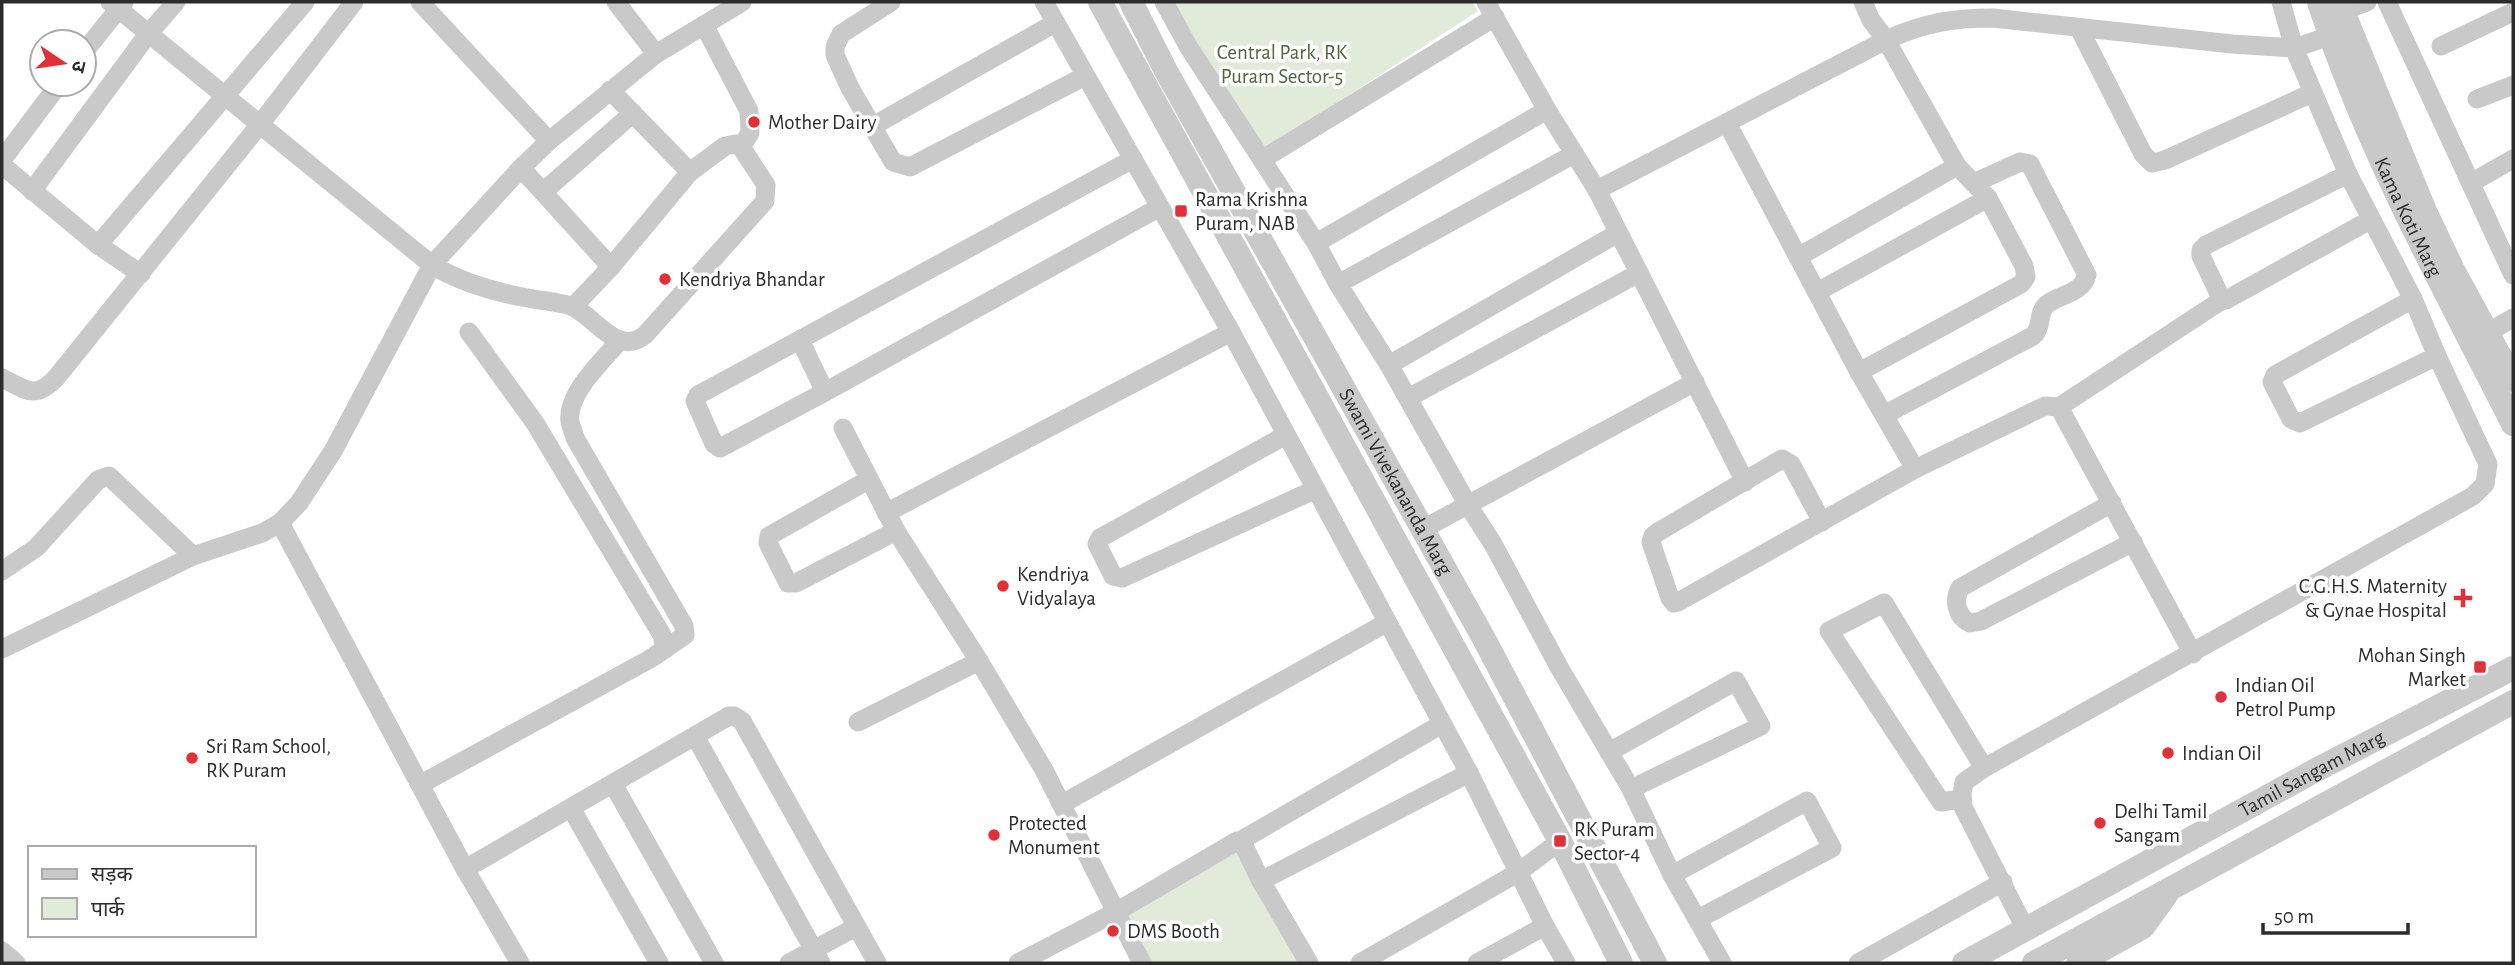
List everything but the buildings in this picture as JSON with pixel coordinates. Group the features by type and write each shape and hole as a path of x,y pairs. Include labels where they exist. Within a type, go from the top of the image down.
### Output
{"street":[{"path":"32,191 148,34 176,2"},
{"path":"98,245 305,2"},
{"path":"2,378 29,391 39,392 47,387 141,274 354,2"},
{"path":"420,2 549,141"},
{"path":"616,2 656,54"},
{"path":"2,649 193,556 262,533 280,523 299,503 333,451 432,265 549,141 656,54 742,2"},
{"path":"891,2 841,34 835,47 835,55 850,88 893,162 910,167 1084,76"},
{"path":"1044,2 1231,332 1469,773 1566,963"},
{"name":"Swami Vivekananda Marg","path":"1100,2 1560,841 1621,963"},
{"name":"Swami Vivekananda Marg","path":"1131,2 1173,83 1483,637 1655,962"},
{"path":"1164,2 1188,46 1316,243 1493,544 1559,667 1631,789 1672,875 1722,963"},
{"path":"1863,2 1957,166 1988,198 2024,265 2041,314"},
{"path":"2025,928 1969,818 1962,799 1964,782 1984,768 2473,496 2485,484 2488,464 2413,299 2348,174 2294,48 2281,2"},
{"name":"Kama Koti Marg","path":"2319,2 2340,20 2425,211 2513,380"},
{"path":"1597,190 1919,25 1963,18 1993,18 2232,44 2294,48 2367,2"},
{"path":"2387,2 2513,275"},
{"path":"98,32 117,4 148,34 261,123 432,265 463,281 493,291 573,307 606,333 620,340 633,341 645,335 765,201 766,185 741,147 729,144 690,172 611,267 573,307"},
{"path":"1263,159 1490,9 1547,110 1597,190 1745,482"},
{"path":"2441,46 2513,12"},
{"name":"Kama Koti Marg","path":"2340,20 2347,82 2384,167 2462,329 2513,424"},
{"path":"873,126 1055,23"},
{"path":"704,25 750,111 750,133 741,147"},
{"path":"2079,28 2143,155 2152,163 2165,160 2312,93"},
{"path":"2477,99 2513,85"},
{"path":"610,90 690,172"},
{"path":"49,98 5,152 32,191 98,245 141,274"},
{"path":"1316,243 1547,110"},
{"path":"544,192 633,113"},
{"path":"1727,123 1859,372 1915,470"},
{"path":"1338,284 1574,154"},
{"path":"1133,159 698,395 695,401 714,444 720,447 825,392 1160,207"},
{"path":"2478,179 2513,159"},
{"path":"1884,415 2033,336 2039,329 2041,314 2048,303 2079,288 2086,281 2087,275 2034,170 2027,162 2020,162 1974,183"},
{"path":"1798,257 1957,166"},
{"path":"521,168 611,267"},
{"path":"2222,300 2201,256 2201,250 2206,244 2348,174"},
{"path":"1817,292 1988,198"},
{"path":"1822,522 1788,461 1782,459 1653,536 1652,547 1674,603 1822,522 1915,470 2045,406 2059,407 2222,300 2370,220"},
{"path":"1389,365 1618,233"},
{"path":"1408,398 1639,273"},
{"path":"1859,372 2021,284 2026,277"},
{"path":"2413,299 2275,375 2272,382 2291,419 2300,422 2437,356"},
{"path":"2487,333 2513,318"},
{"path":"469,332 535,423 662,635 664,649"},
{"path":"868,480 769,536 768,542 788,583 796,583 891,522 1231,332"},
{"path":"421,784 650,659 685,635 684,626 575,438 570,422 571,405 577,391 620,340"},
{"path":"800,340 825,392"},
{"path":"1423,529 1695,382"},
{"path":"2059,407 2193,654"},
{"path":"843,428 891,522 1044,770 1142,963"},
{"path":"1286,435 1100,538 1097,544 1113,576 1122,578 1314,490"},
{"path":"2,571 36,548 98,480 109,476 193,556"},
{"path":"2112,503 1960,588 1956,594 1956,605 1961,616 1970,623 1981,621 2133,542"},
{"path":"280,523 465,869 520,963"},
{"path":"1962,799 1941,802 1829,631 1884,603 1984,768"},
{"path":"1062,804 1386,623"},
{"path":"858,722 979,661"},
{"name":"Tamil Sangam Marg","path":"1964,963 2316,770 2513,668"},
{"path":"1609,752 1736,681 1761,726 1631,789"},
{"name":"Tamil Sangam Marg","path":"2034,963 2513,702"},
{"path":"465,869 729,716 734,716 742,721 877,963"},
{"path":"1017,963 1115,912 1442,724"},
{"path":"695,736 818,957"},
{"path":"1261,881 1469,773"},
{"path":"612,784 714,963"},
{"path":"1672,875 1807,801 1832,848 1698,919"},
{"path":"570,808 659,963"},
{"path":"1240,841 1310,963"},
{"path":"1360,963 1519,872 1560,841"},
{"path":"1858,963 2003,882"},
{"path":"2078,963 2143,927 2171,889"},
{"path":"1478,963 1545,926"},
{"path":"789,963 818,957 856,928"},
{"path":"2,951 16,963"}],"green space":[{"name":"Central Park, RK Puram Sector-5","path":"1173,2 1472,2 1478,11 1261,152"},
{"path":"1240,841 1311,963 1146,963 1121,909"}],"place":[{"name":"Mother Dairy","path":"754,122"},
{"name":"Rama Krishna Puram, NAB","path":"1181,211"},
{"name":"Kendriya Bhandar","path":"665,279"},
{"name":"Kendriya Vidyalaya","path":"1003,586"},
{"name":"C.G.H.S. Maternity & Gynae Hospital","path":"2463,598"},
{"name":"Mohan Singh Market","path":"2480,667"},
{"name":"Indian Oil Petrol Pump","path":"2221,697"},
{"name":"Indian Oil","path":"2168,753"},
{"name":"Sri Ram School, RK Puram","path":"192,758"},
{"name":"Delhi Tamil Sangam","path":"2100,823"},
{"name":"Protected Monument","path":"994,835"},
{"name":"RK Puram Sector-4","path":"1560,841"},
{"name":"DMS Booth","path":"1113,931"}]}
